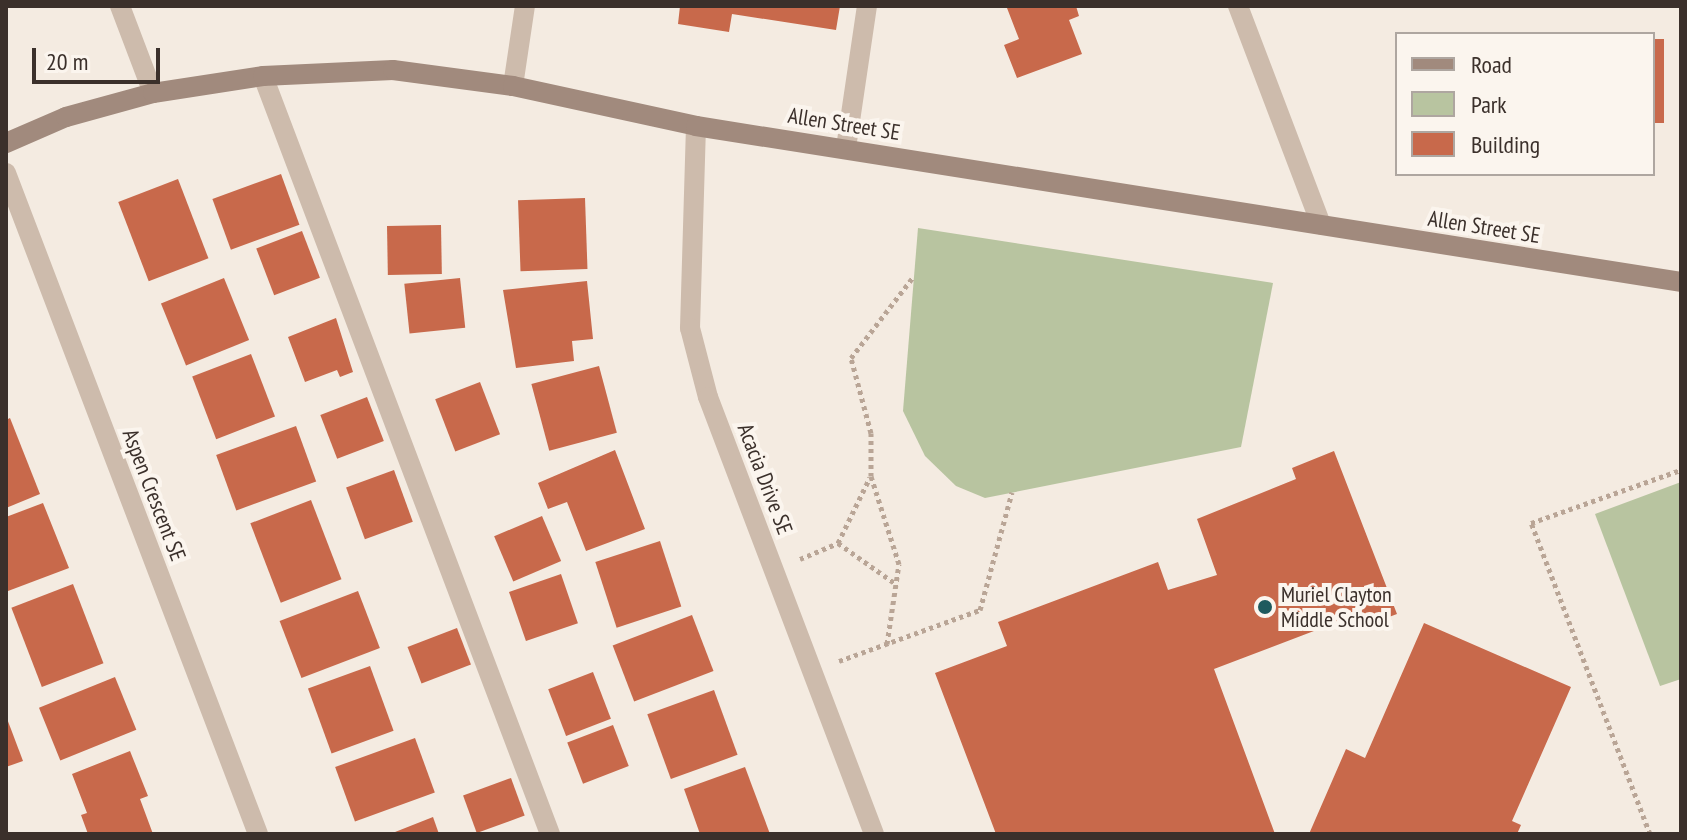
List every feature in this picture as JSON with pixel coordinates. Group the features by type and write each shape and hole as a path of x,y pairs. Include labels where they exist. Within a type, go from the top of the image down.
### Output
{"street":[{"path":"120,6 153,93"},
{"path":"513,86 525,6"},
{"path":"846,148 867,6"},
{"path":"1238,6 1321,225"},
{"name":"Allen Street SE","path":"6,143 66,117 153,93 263,76 393,70 513,86 696,126 1681,282"},
{"path":"263,76 550,834"},
{"name":"Acacia Drive SE","path":"696,126 690,328 708,397 874,834"},
{"name":"Aspen Crescent SE","path":"6,173 258,834"}],"path":[{"path":"887,644 898,557 871,476 871,433 851,358 914,276"},
{"path":"1650,834 1531,523 1681,470"},
{"path":"774,570 838,543 871,476"},
{"path":"812,671 980,610 1012,492"},
{"path":"838,543 896,584"}],"green space":[{"path":"918,228 1273,283 1241,447 985,498 956,486 925,456 903,411"},
{"path":"1681,482 1681,679 1660,686 1595,514"}],"building":[{"path":"680,6 840,6 836,30 732,14 729,32 678,24"},
{"path":"1076,6 1079,16 1069,20 1082,54 1017,78 1004,45 1019,39 1007,8"},
{"path":"1655,39 1664,39 1664,123 1655,123"},
{"path":"281,174 299,225 231,250 212,199"},
{"path":"178,179 208,258 149,281 118,202"},
{"path":"585,198 587,269 521,271 518,200"},
{"path":"441,225 442,274 388,275 387,226"},
{"path":"302,231 320,278 274,295 256,249"},
{"path":"224,278 249,340 186,366 161,303"},
{"path":"460,278 465,328 410,334 404,284"},
{"path":"587,281 593,339 572,341 574,361 516,368 503,290"},
{"path":"336,318 353,372 340,377 337,370 305,382 288,337"},
{"path":"251,354 275,417 216,439 192,377"},
{"path":"599,366 617,433 549,451 531,384"},
{"path":"480,382 500,434 455,451 435,399"},
{"path":"367,397 384,441 337,459 320,415"},
{"path":"10,418 40,494 6,508 6,420"},
{"path":"296,426 316,481 236,511 216,455"},
{"path":"615,450 645,529 586,551 567,502 548,509 538,483"},
{"path":"1334,451 1397,614 1354,630 1348,618 1214,669 1275,834 996,834 935,673 1007,646 998,622 1158,562 1168,590 1217,575 1197,519 1296,479 1292,468"},
{"path":"394,470 413,522 365,539 346,487"},
{"path":"311,500 341,579 281,603 250,523"},
{"path":"43,503 69,568 8,591 6,517"},
{"path":"542,516 561,561 513,581 494,536"},
{"path":"660,541 681,607 617,628 595,562"},
{"path":"561,574 578,623 526,641 509,592"},
{"path":"73,584 103,663 42,687 11,608"},
{"path":"358,591 380,648 301,678 280,621"},
{"path":"692,615 714,671 634,701 613,645"},
{"path":"1424,623 1571,687 1512,821 1521,825 1517,834 1309,834 1346,749 1365,758"},
{"path":"457,628 471,664 421,683 408,647"},
{"path":"370,666 394,731 332,753 308,689"},
{"path":"593,672 611,719 566,736 548,689"},
{"path":"115,677 136,730 60,761 39,708"},
{"path":"714,690 738,755 671,779 647,714"},
{"path":"6,716 23,761 6,767"},
{"path":"613,725 629,766 583,784 567,743"},
{"path":"415,738 435,793 355,822 335,767"},
{"path":"130,751 148,796 140,799 153,834 88,834 81,815 87,813 72,774"},
{"path":"745,767 770,834 700,834 684,789"},
{"path":"511,778 525,816 477,833 463,795"},
{"path":"433,817 439,834 390,834"}],"place":[{"name":"Muriel Clayton Middle School","path":"1265,607"}]}
